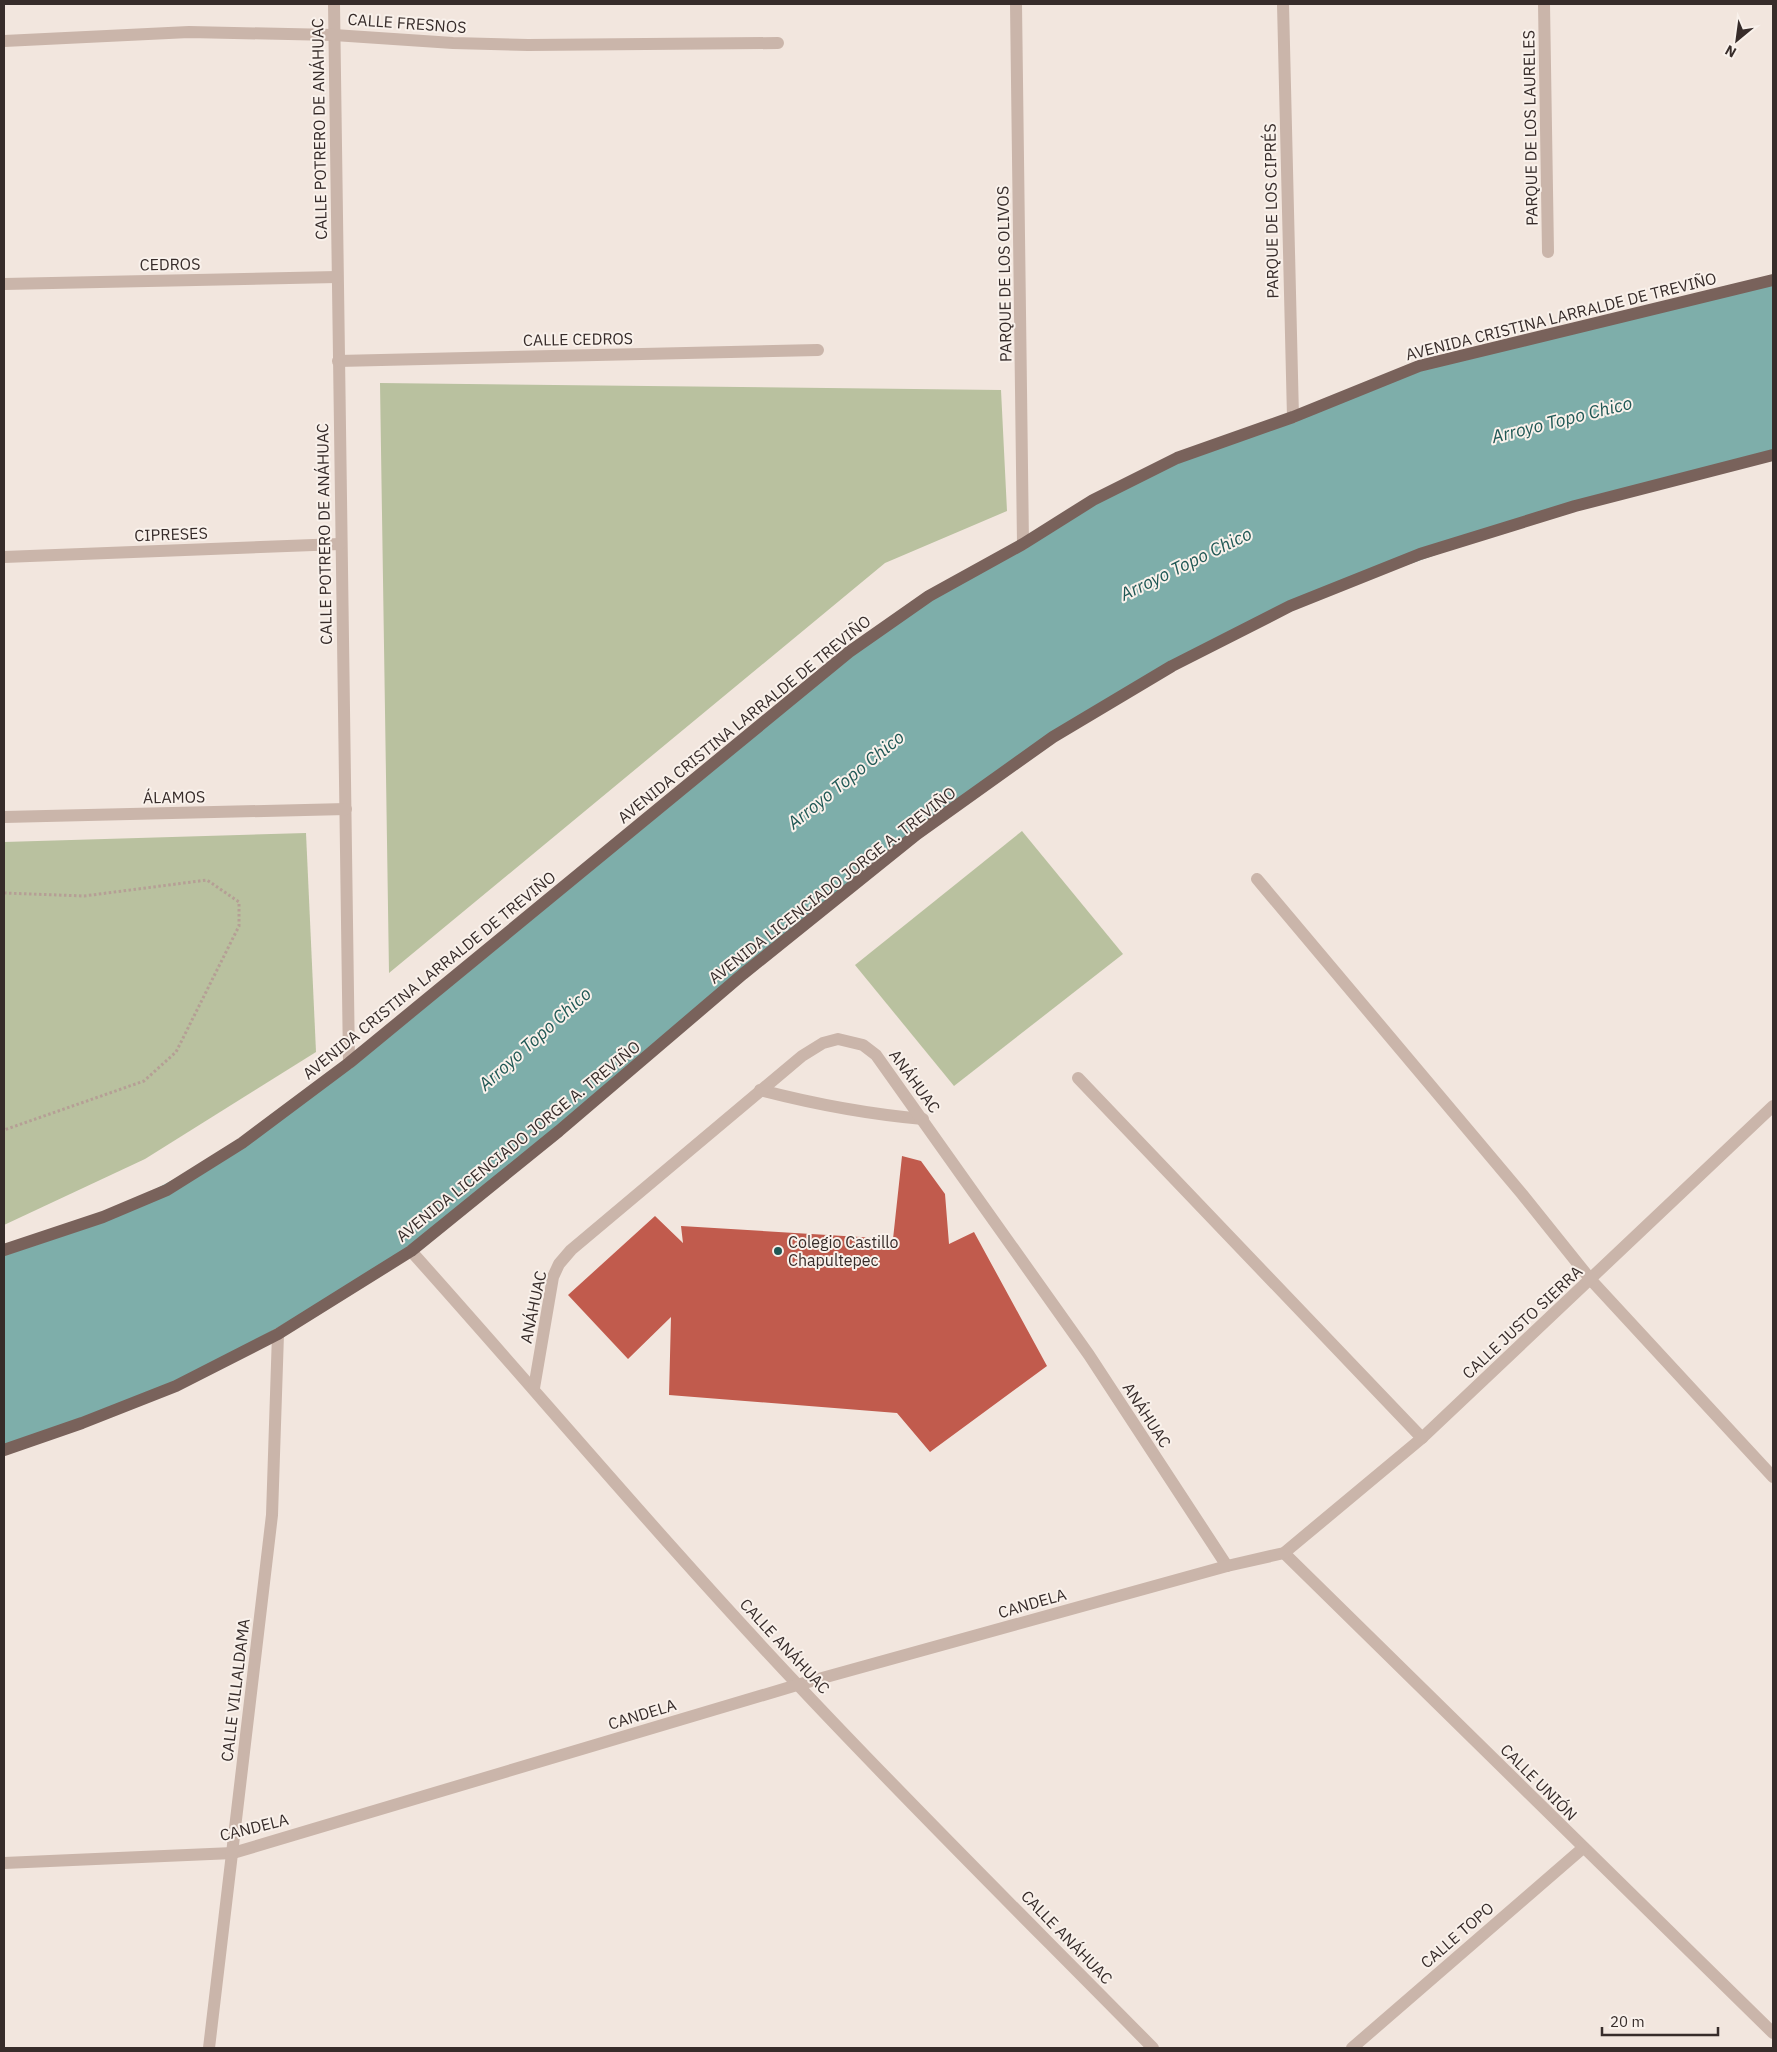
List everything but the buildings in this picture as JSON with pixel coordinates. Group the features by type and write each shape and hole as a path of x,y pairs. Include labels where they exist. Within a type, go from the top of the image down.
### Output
{"main road":[{"name":"AVENIDA CRISTINA LARRALDE DE TREVIÑO","path":"4,1250 103,1217 167,1190 242,1143 349,1064 849,652 929,596 1023,544 1094,500 1177,458 1293,417 1419,366 1773,280"},
{"name":"AVENIDA LICENCIADO JORGE A. TREVIÑO","path":"4,1450 176,1386 278,1334 411,1251 559,1131 744,974 917,834 1053,737 1172,666 1290,606 1420,554 1575,506 1773,455"}],"street":[{"name":"CALLE POTRERO DE ANÁHUAC","path":"334,4 340,544 349,1064"},
{"name":"PARQUE DE LOS OLIVOS","path":"1016,4 1023,544"},
{"name":"PARQUE DE LOS CIPRÉS","path":"1282,4 1293,417"},
{"name":"PARQUE DE LOS LAURELES","path":"1544,4 1548,252"},
{"name":"CALLE FRESNOS","path":"4,41 189,32 334,35 453,43 518,45 778,43"},
{"name":"CEDROS","path":"4,284 337,277"},
{"name":"CALLE CEDROS","path":"338,361 818,350"},
{"name":"CIPRESES","path":"4,557 340,544"},
{"name":"ÁLAMOS","path":"4,817 346,809"},
{"path":"1257,879 1522,1194 1591,1280 1773,1476"},
{"name":"ANÁHUAC","path":"534,1388 553,1277 559,1264 571,1250 802,1056 823,1043 838,1039 852,1041 864,1045 876,1055 923,1119 1089,1355 1227,1566"},
{"path":"1078,1078 1422,1438"},
{"path":"760,1090 818,1105 874,1115 923,1119"},
{"name":"CALLE JUSTO SIERRA","path":"1284,1553 1422,1438 1773,1106"},
{"name":"CALLE ANÁHUAC","path":"411,1251 534,1388 625,1495 797,1685 1153,2048"},
{"name":"CALLE VILLALDAMA","path":"209,2043 272,1515 278,1334"},
{"name":"CANDELA","path":"4,1863 233,1853 797,1685 1227,1566 1284,1553"},
{"name":"CALLE UNIÓN","path":"1284,1553 1773,2033"},
{"name":"CALLE TOPO","path":"1352,2048 1583,1848"},
{"path":"209,2043 219,2048"}],"path":[{"path":"4,893 84,896 207,880 239,902 239,926 176,1052 144,1081 4,1130"}],"green space":[{"path":"380,383 1001,390 1007,511 885,563 389,973"},
{"path":"1022,831 1123,954 954,1086 855,965"},
{"path":"306,833 316,1052 145,1159 4,1225 4,842"}],"water":[{"name":"Arroyo Topo Chico","path":"1773,280 1773,455 1575,506 1290,606 1053,737 743,974 411,1251 176,1386 4,1448 4,1249 103,1217 242,1143 733,747 929,596 1177,458 1419,366"}],"place":[{"name":"Colegio Castillo Chapultepec","path":"778,1251"}]}
